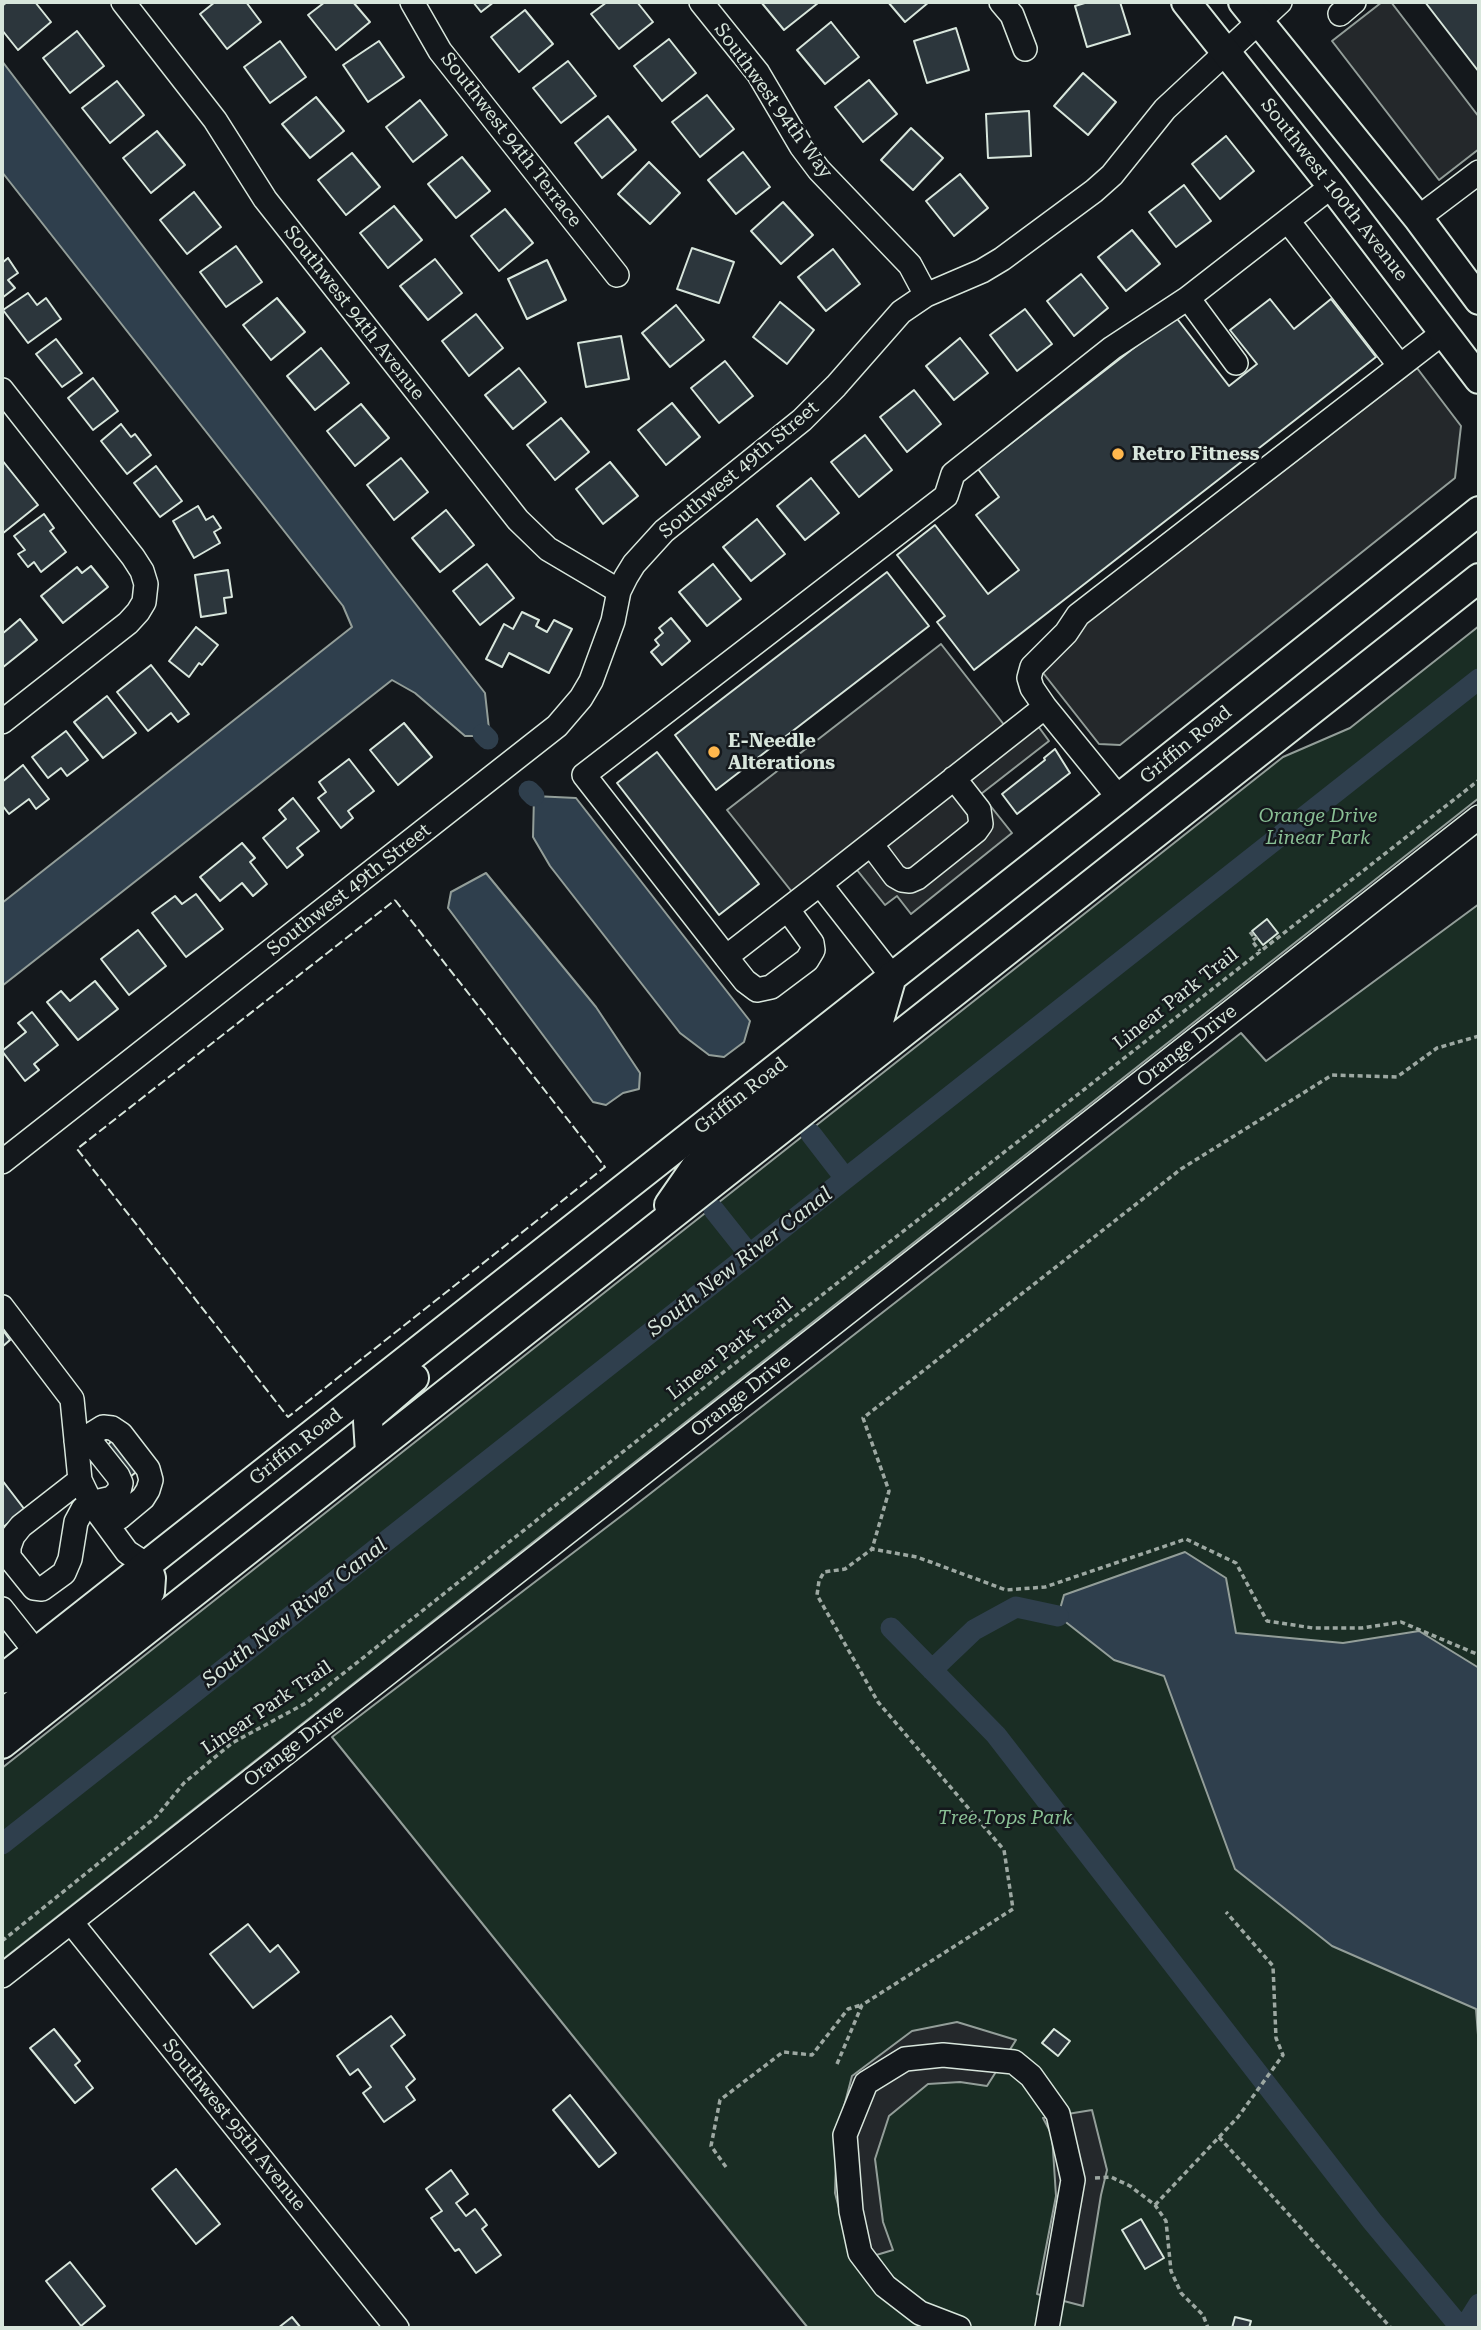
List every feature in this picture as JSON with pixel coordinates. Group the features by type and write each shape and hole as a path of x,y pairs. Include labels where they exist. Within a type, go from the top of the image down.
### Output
{"main road":[{"name":"Southwest 100th Avenue","path":"1186,2 1332,186 1479,379"},
{"path":"1251,11 1475,287"},
{"name":"Griffin Road","path":"2,1679 1119,799 1479,511"},
{"path":"2,1744 1479,578"},
{"path":"654,1228 694,1169 879,1021 892,976"},
{"path":"370,1452 371,1415 549,1264 580,1224"},
{"path":"2,1714 143,1602 150,1592 151,1578 147,1565"}],"street":[{"name":"Southwest 94th Avenue","path":"123,2 215,120 265,199 518,520 548,549 618,591"},
{"name":"Southwest 94th Terrace","path":"412,2 440,51 617,275"},
{"name":"Southwest 94th Way","path":"701,2 758,73 801,146 819,170 910,265 926,295"},
{"path":"1002,2 1012,15 1025,49"},
{"name":"Southwest 49th Street","path":"2,1162 557,726 581,698 591,681 613,621 618,591 634,564 664,531 802,420 836,386 892,321 926,295 982,271 1002,259 1094,191 1112,175 1165,109 1226,51 1251,11 1280,2"},
{"path":"1418,218 1476,182"},
{"path":"788,910 812,943 813,950 807,960 771,987 757,990 744,981 584,775 946,496 953,474 1101,356 1188,298 1332,186"},
{"path":"1287,221 1400,366"},
{"path":"1188,298 1236,363"},
{"path":"1119,799 1032,688 1029,678 1032,667 1066,633 1078,615 1444,332"},
{"path":"2,390 133,557 146,584 138,612 128,623 2,722"},
{"path":"726,957 1045,707"},
{"path":"871,844 895,876 910,881 917,878 976,831 981,824 979,810 954,778"},
{"name":"Orange Drive","path":"2,1976 1479,817"},
{"path":"820,884 892,976"},
{"path":"2,1307 72,1399 82,1439 80,1480 97,1501 127,1552 147,1565"},
{"path":"82,1439 103,1427 112,1428 121,1434 148,1469 151,1480 143,1499 119,1518"},
{"path":"80,1480 21,1526 13,1536 9,1557 34,1588 42,1589 64,1573 71,1559 76,1521 83,1509 97,1501 112,1498 119,1490 121,1483 118,1476 82,1439"},
{"path":"97,1501 119,1518 138,1543 147,1565"},
{"path":"2,1609 36,1652"},
{"name":"Southwest 95th Avenue","path":"71,1922 397,2328"},
{"path":"959,2328 920,2313 885,2286 860,2253 851,2211 845,2135 866,2083 905,2059 943,2055 1014,2062 1031,2076 1058,2114 1073,2180 1047,2328"}],"path":[{"name":"Linear Park Trail","path":"2,1941 156,1817 184,1783 232,1743 306,1703 1479,780"},
{"path":"1250,932 1256,938 1252,940 1260,951"},
{"path":"726,2167 711,2146 720,2100 783,2052 812,2055 848,2009 862,2004 1013,1909 1004,1850 878,1702 817,1595 819,1581 824,1572 845,1569 872,1549 889,1491 863,1418 1181,1169 1332,1074 1397,1077 1437,1048 1479,1036"},
{"path":"872,1549 917,1557 1006,1590 1045,1587 1186,1539 1236,1563 1267,1621 1313,1628 1362,1628 1401,1622 1479,1655"},
{"path":"1155,2205 1238,2117 1283,2054 1276,2038 1273,1966 1226,1912"},
{"path":"837,2064 862,2004"},
{"path":"1219,2137 1391,2328"},
{"path":"1073,2180 1111,2177 1130,2186 1155,2205 1166,2221 1171,2271 1181,2294 1203,2315 1208,2328"}],"green space":[{"name":"Orange Drive Linear Park","path":"1479,626 1479,798 2,1960 2,1768 1283,757 1350,728"},
{"name":"Tree Tops Park","path":"1479,904 1479,2328 808,2328 332,1737 633,1507 1241,1033 1266,1061"}],"shaded area":[{"path":"1382,2 1391,2 1479,117 1479,149 1439,180 1332,41"},
{"path":"1417,368 1461,426 1455,478 1120,745 1099,744 1040,669 1071,645 1077,630"},
{"path":"941,644 1005,726 792,892 727,810"},
{"path":"1038,726 1049,741 981,794 1012,833 911,914 897,896 885,905 857,870"},
{"path":"957,2022 1016,2040 987,2086 960,2082 928,2084 889,2116 875,2159 883,2222 893,2250 853,2262 835,2193 840,2122 852,2076 912,2031"},
{"path":"1092,2110 1107,2170 1083,2306 1037,2294 1056,2196 1052,2135 1043,2118"}],"water":[{"path":"2,61 485,693 489,729 481,736 465,736 415,693 392,680 2,986 2,903 352,627 343,606 2,172"},
{"path":"534,796 576,798 750,1021 744,1042 724,1057 709,1055 680,1033 550,866 533,837"},
{"path":"486,873 596,1007 640,1073 639,1089 623,1093 606,1105 593,1102 448,908 451,892"},
{"path":"1185,1552 1226,1578 1236,1633 1343,1643 1419,1631 1479,1668 1479,2048 1476,2009 1332,1946 1235,1869 1164,1676 1114,1660 1058,1616 1064,1595"}],"building":[{"path":"7,2 35,2 51,22 18,50 2,30 2,6"},
{"path":"215,2 246,2 261,22 227,49 200,14"},
{"path":"325,2 353,2 370,22 336,50 308,15"},
{"path":"473,2 494,2 481,12"},
{"path":"607,2 637,2 653,22 619,49 591,14"},
{"path":"761,2 817,2 818,3 784,30"},
{"path":"888,2 929,2 905,22"},
{"path":"1088,2 1120,2 1130,34 1087,47 1075,6"},
{"path":"1425,2 1479,2 1479,72"},
{"path":"525,10 553,44 519,72 491,37"},
{"path":"831,22 859,57 825,84 797,50"},
{"path":"956,28 969,70 927,83 914,41"},
{"path":"77,31 104,66 70,93 43,58"},
{"path":"669,39 696,73 662,101 634,66"},
{"path":"280,41 306,77 270,103 244,67"},
{"path":"379,41 404,77 368,102 343,65"},
{"path":"568,61 596,96 561,123 533,88"},
{"path":"1083,73 1116,102 1088,135 1054,106"},
{"path":"869,80 897,114 863,142 835,107"},
{"path":"117,81 144,115 110,143 82,108"},
{"path":"707,95 734,129 700,157 672,122"},
{"path":"316,97 344,131 310,158 282,124"},
{"path":"420,100 447,135 413,162 386,127"},
{"path":"1029,111 1031,156 988,158 986,114"},
{"path":"608,116 636,150 602,178 575,143"},
{"path":"911,128 943,158 913,190 881,160"},
{"path":"157,131 185,165 151,193 123,158"},
{"path":"1226,136 1254,171 1220,199 1192,164"},
{"path":"743,152 770,187 736,214 708,180"},
{"path":"352,153 380,187 346,215 318,180"},
{"path":"462,157 490,191 456,218 428,184"},
{"path":"649,162 680,193 650,224 618,194"},
{"path":"960,174 988,208 954,236 926,201"},
{"path":"1184,185 1211,221 1176,247 1149,212"},
{"path":"194,192 221,227 187,254 160,220"},
{"path":"783,202 813,235 781,264 751,231"},
{"path":"394,206 422,240 388,268 360,233"},
{"path":"505,209 533,243 499,271 471,236"},
{"path":"1132,230 1160,264 1126,291 1098,257"},
{"path":"236,246 262,282 226,307 200,272"},
{"path":"692,248 734,262 719,303 677,289"},
{"path":"833,249 860,284 826,311 798,277"},
{"path":"8,258 18,273 8,280 15,288 2,298 2,263"},
{"path":"435,259 462,293 428,320 400,286"},
{"path":"547,260 566,300 527,319 508,279"},
{"path":"1081,274 1108,308 1074,336 1047,301"},
{"path":"28,293 37,305 46,298 61,319 28,343 3,310"},
{"path":"277,298 305,332 271,360 243,325"},
{"path":"1270,299 1294,329 1331,299 1376,357 974,670 937,622 945,616 897,555 935,525 988,594 1019,570 976,515 999,497 978,469 1175,316 1229,386 1257,364 1230,330"},
{"path":"780,302 814,330 787,364 753,337"},
{"path":"676,305 704,340 670,367 642,333"},
{"path":"1025,309 1052,344 1017,371 990,335"},
{"path":"476,314 503,348 469,376 442,341"},
{"path":"621,336 629,379 586,387 578,343"},
{"path":"960,338 988,373 954,400 926,366"},
{"path":"56,339 82,373 62,387 36,354"},
{"path":"321,348 349,383 315,410 287,376"},
{"path":"725,361 753,396 719,423 691,388"},
{"path":"519,368 546,402 513,429 485,395"},
{"path":"93,378 118,411 93,430 68,398"},
{"path":"914,390 941,424 907,452 880,417"},
{"path":"672,403 700,437 666,465 638,430"},
{"path":"361,404 389,438 355,466 327,431"},
{"path":"561,418 589,452 555,480 527,445"},
{"path":"121,424 131,437 135,434 151,455 127,474 101,441"},
{"path":"865,435 892,470 859,497 831,462"},
{"path":"401,458 428,492 394,520 367,485"},
{"path":"2,460 38,505 2,534"},
{"path":"610,462 638,496 603,524 576,489"},
{"path":"156,466 182,501 160,517 134,483"},
{"path":"811,478 839,513 805,540 777,506"},
{"path":"198,506 206,520 213,516 221,528 214,532 220,543 194,558 173,521"},
{"path":"446,510 474,545 440,572 412,538"},
{"path":"44,514 54,528 50,531 66,552 41,572 34,562 28,567 18,554 25,550 14,536"},
{"path":"757,519 785,554 751,581 723,547"},
{"path":"487,564 514,598 480,625 453,591"},
{"path":"713,564 741,599 707,626 679,592"},
{"path":"91,566 108,587 63,623 41,596 77,567 82,573"},
{"path":"228,570 232,597 224,598 226,613 201,617 195,575"},
{"path":"887,572 929,626 716,790 675,735"},
{"path":"522,612 539,620 536,626 547,632 554,620 572,629 549,673 509,653 502,667 486,659 504,624 513,629"},
{"path":"671,618 690,641 662,665 651,652 659,645 655,640 663,633 659,628"},
{"path":"20,619 37,640 2,668 2,634"},
{"path":"196,627 218,645 189,677 169,661"},
{"path":"151,665 189,714 178,722 171,713 148,731 117,692"},
{"path":"107,696 136,733 103,758 74,722"},
{"path":"404,723 432,757 398,785 370,750"},
{"path":"66,731 88,760 67,776 61,768 48,778 32,757"},
{"path":"1055,749 1070,773 1017,814 1002,794"},
{"path":"657,752 759,884 719,915 617,783"},
{"path":"349,759 374,791 348,811 353,818 341,828 318,798 326,792 319,782"},
{"path":"23,765 49,799 36,809 29,799 9,814 2,805 2,782"},
{"path":"293,798 319,831 297,848 303,855 287,868 263,838 286,819 279,810"},
{"path":"242,843 255,858 250,862 267,884 253,896 242,883 220,901 200,877"},
{"path":"196,894 223,929 186,957 152,913 175,896 182,904"},
{"path":"1267,919 1278,933 1263,945 1252,931"},
{"path":"138,930 166,966 129,995 101,959"},
{"path":"95,981 118,1009 78,1040 47,1002 61,991 70,1001"},
{"path":"32,1012 58,1045 34,1064 39,1070 25,1081 2,1051 26,1032 18,1023"},
{"path":"2,1329 10,1340 2,1347"},
{"path":"117,1437 141,1468 130,1477 106,1446"},
{"path":"2,1480 25,1510 2,1528"},
{"path":"248,1924 270,1952 278,1945 299,1972 253,2008 210,1954"},
{"path":"391,2016 405,2035 391,2046 415,2079 406,2087 415,2100 384,2122 363,2093 371,2087 358,2069 350,2075 337,2056"},
{"path":"54,2029 80,2061 75,2065 93,2088 75,2103 30,2048"},
{"path":"1054,2029 1070,2041 1058,2056 1042,2043"},
{"path":"570,2095 616,2153 599,2167 553,2110"},
{"path":"176,2169 220,2224 196,2244 152,2189"},
{"path":"451,2170 468,2194 456,2203 466,2216 475,2209 487,2225 482,2229 501,2255 476,2273 459,2249 455,2251 431,2218 442,2211 426,2189"},
{"path":"1141,2219 1164,2258 1145,2269 1122,2230"},
{"path":"70,2262 105,2306 81,2326 46,2281"},
{"path":"292,2317 301,2328 278,2328"},
{"path":"1235,2317 1251,2321 1249,2328 1232,2328"}],"waterway":[{"name":"South New River Canal","path":"2,1844 1479,679"},
{"path":"483,734 488,739"},
{"path":"529,791 534,796"},
{"path":"811,1134 845,1178"},
{"path":"714,1210 749,1254"},
{"path":"932,1670 974,1630 1016,1607 1058,1616"},
{"path":"891,1628 996,1735 1372,2221 1461,2328"},
{"path":"1464,2328 1479,2304"}],"fence":[{"path":"395,900 605,1167 288,1417 77,1149 395,900"}],"place":[{"name":"Retro Fitness","path":"1118,454"},
{"name":"E-Needle Alterations","path":"714,752"}]}
